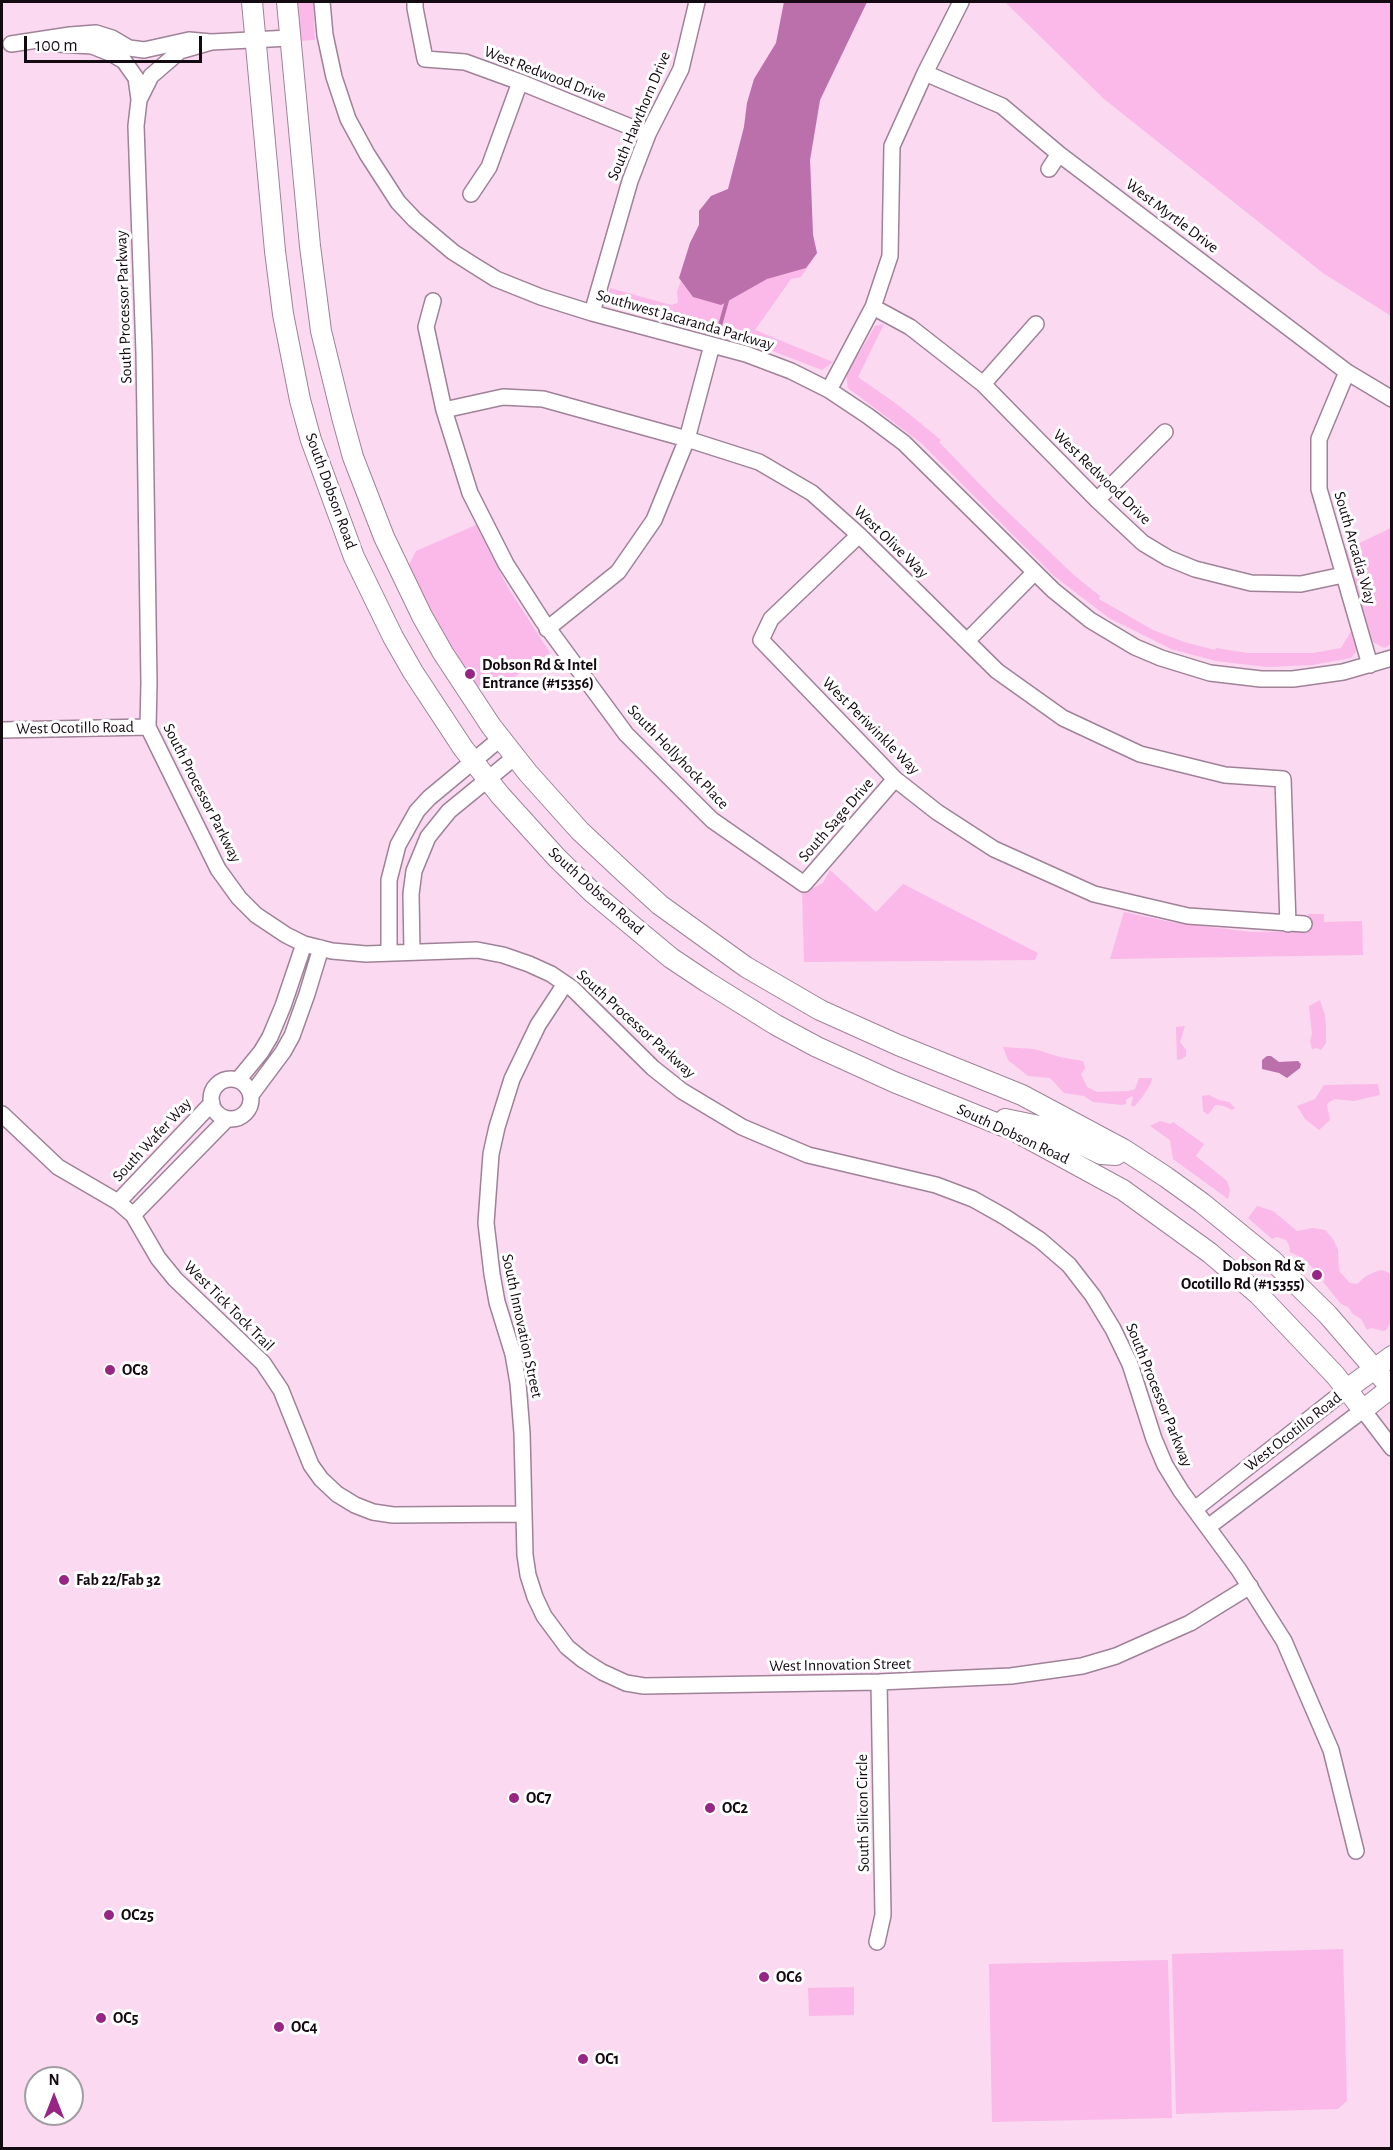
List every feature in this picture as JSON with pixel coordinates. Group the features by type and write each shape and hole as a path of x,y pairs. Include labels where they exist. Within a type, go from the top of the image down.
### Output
{"main road":[{"name":"South Dobson Road","path":"252,2 283,314 293,368 311,440 340,523 372,596 413,672 473,761 520,818 592,893 671,958 739,1003 817,1047 894,1082 972,1112 1053,1151 1123,1190 1210,1253 1259,1295 1294,1330 1363,1410"},
{"name":"South Dobson Road","path":"287,2 310,246 321,331 350,447 366,496 422,616 465,688 515,757 580,831 660,905 746,967 820,1010 898,1045 1022,1095 1123,1149 1202,1203 1272,1260 1328,1315 1391,1388"},
{"path":"972,1112 1044,1127 1101,1154 1116,1155 1123,1149"},
{"name":"West Ocotillo Road","path":"1347,1389 1392,1356"},
{"name":"West Ocotillo Road","path":"1363,1410 1391,1388"}],"street":[{"name":"Southwest Jacaranda Parkway","path":"322,2 329,57 348,119 367,154 398,202 453,252 489,275 519,289 592,313 769,362 829,390 904,443 1034,573 1070,605 1111,633 1161,658 1210,673 1261,679 1293,679 1343,672 1392,658"},
{"name":"West Redwood Drive","path":"415,2 425,59 465,62 648,134"},
{"name":"South Hawthorn Drive","path":"592,313 630,181 648,134 681,69 698,2"},
{"path":"829,390 873,307 890,256 892,146 961,2"},
{"path":"6,44 86,33 105,35 136,50 153,49 178,41 211,42 290,38"},
{"name":"South Processor Parkway","path":"211,42 180,51 151,76 139,100 136,126 144,365 150,683 148,727 218,869 239,898 256,915 304,944 346,953 477,950 503,955 551,974 573,989 653,1068 691,1097 742,1127 808,1155 895,1174 945,1188 973,1199 1040,1240 1075,1273 1094,1296 1113,1329 1135,1377 1154,1439 1165,1465 1250,1587 1284,1641 1331,1750 1356,1851"},
{"path":"6,44 85,45 112,54 124,61 133,73 139,88 139,100"},
{"name":"West Myrtle Drive","path":"925,73 1002,106 1059,154 1347,372 1392,399"},
{"path":"471,194 489,167 520,82"},
{"path":"1049,169 1059,154"},
{"name":"South Hollyhock Place","path":"433,301 426,327 444,410 470,493 506,564 548,629 626,734 712,820 804,884"},
{"name":"West Redwood Drive","path":"873,307 910,327 983,384 1097,500 1143,543 1168,558 1195,569 1251,583 1301,584 1343,575"},
{"path":"983,384 1036,324"},
{"path":"548,629 618,572 654,519 687,439 712,345"},
{"name":"South Arcadia Way","path":"1347,372 1319,439 1319,489 1370,665"},
{"name":"West Olive Way","path":"444,410 503,396 543,399 687,439 759,462 812,493 859,535 997,671 1063,718 1140,754 1225,775 1283,779 1288,924"},
{"path":"1097,500 1165,432"},
{"name":"West Periwinkle Way","path":"859,535 771,619 761,640 895,779 937,812 994,849 1094,894 1188,916 1304,924"},
{"path":"967,641 1034,573"},
{"name":"West Ocotillo Road","path":"2,730 148,727"},
{"path":"388,953 389,880 398,845 409,823 423,804 501,738"},
{"path":"412,952 411,894 414,871 428,837 448,811 515,757"},
{"name":"South Sage Drive","path":"804,884 895,779"},
{"name":"South Wafer Way","path":"227,1119 217,1113 212,1103 213,1090 217,1084 227,1079 238,1080 261,1052 283,1006 304,944"},
{"path":"251,1095 292,1036 321,948"},
{"name":"South Innovation Street","path":"524,1514 521,1410 513,1354 492,1274 486,1223 488,1180 496,1127 512,1078 534,1034 565,984"},
{"path":"133,1215 227,1119 234,1119 246,1113 250,1108 251,1095 247,1085 238,1080"},
{"name":"South Wafer Way","path":"118,1202 212,1103"},
{"name":"West Tick Tock Trail","path":"2,1114 58,1167 118,1202 133,1215 158,1258 175,1279 263,1363 281,1390 311,1465 321,1479 337,1494 355,1505 374,1512 393,1515 524,1514"},
{"name":"West Ocotillo Road","path":"1194,1509 1347,1389"},
{"name":"West Ocotillo Road","path":"1208,1527 1363,1410"},
{"name":"South Dobson Road","path":"1363,1410 1392,1448"},
{"name":"West Innovation Street","path":"524,1514 528,1575 544,1616 567,1647 583,1660 626,1683 644,1686 879,1682 1011,1676 1082,1666 1116,1656 1180,1628 1250,1587"},
{"name":"South Silicon Circle","path":"877,1942 883,1915 879,1682"}],"shaded area":[{"path":"296,2 313,2 315,40 299,41"},
{"path":"784,2 867,2 820,100 810,160 813,235 817,253 801,277 791,279 755,330 833,362 822,370 741,339 612,303 608,295 610,288 671,305 678,303 677,291 681,281 679,278 690,243 699,225 699,211 711,196 728,189 754,79 776,43"},
{"path":"784,2 867,2 820,100 810,160 813,235 817,253 806,268 767,279 721,305 693,297 679,278 690,243 699,225 699,211 711,196 728,189 754,79 776,43"},
{"path":"1005,2 1391,2 1391,316 1323,273 1104,99"},
{"path":"884,324 858,377 898,405 941,440 939,442 995,500 1075,576 1100,596 1099,599 1153,630 1184,642 1215,650 1216,648 1248,653 1313,653 1341,648 1351,631 1357,651 1351,658 1312,665 1267,667 1216,661 1171,649 1109,618 1054,576 921,443 848,388 846,375 875,326"},
{"path":"476,525 507,586 550,653 496,689 474,685 432,620 408,567 416,551"},
{"path":"1391,528 1391,644 1384,648 1373,642 1345,550"},
{"path":"830,870 876,912 903,884 1038,953 1035,960 804,962 802,892 823,883"},
{"path":"1124,912 1171,922 1251,932 1307,931 1308,914 1324,914 1324,922 1362,921 1363,955 1110,959"},
{"path":"1320,1000 1326,1027 1326,1043 1321,1050 1312,1049 1309,1006"},
{"path":"1185,1026 1180,1042 1186,1050 1186,1056 1177,1060 1176,1027"},
{"path":"1003,1047 1034,1049 1083,1061 1085,1068 1081,1074 1087,1087 1097,1092 1135,1089 1139,1078 1152,1078 1151,1083 1134,1107 1131,1105 1132,1096 1126,1100 1126,1104 1122,1105 1093,1102 1084,1096 1064,1093 1050,1078 1028,1076 1008,1060"},
{"path":"1271,1056 1279,1062 1298,1061 1301,1064 1300,1068 1287,1078 1279,1073 1262,1069 1262,1060"},
{"path":"1378,1084 1380,1095 1354,1101 1335,1099 1329,1102 1327,1105 1330,1120 1319,1130 1305,1119 1297,1106 1315,1099 1324,1085"},
{"path":"1209,1095 1229,1102 1235,1108 1232,1110 1215,1105 1208,1115 1203,1111 1202,1096"},
{"path":"1160,1121 1171,1124 1173,1122 1204,1144 1196,1156 1227,1181 1230,1190 1228,1199 1173,1159 1170,1140 1150,1126"},
{"path":"1257,1206 1273,1211 1297,1231 1313,1228 1325,1230 1333,1239 1338,1250 1339,1271 1350,1283 1357,1284 1366,1276 1377,1271 1382,1270 1391,1274 1391,1321 1387,1329 1384,1331 1371,1328 1367,1330 1361,1319 1341,1304 1323,1282 1325,1279 1302,1258 1290,1252 1286,1240 1277,1237 1272,1239 1248,1218"},
{"path":"1343,1949 1347,2101 1338,2109 1176,2114 1172,1954"},
{"path":"1168,1960 1172,2118 992,2122 989,1964"},
{"path":"854,1987 854,2015 809,2016 808,1988"}],"waterway":[{"path":"718,333 728,297"}],"place":[{"name":"Dobson Rd & Intel Entrance (#15356)","path":"470,674"},
{"name":"Dobson Rd & Ocotillo Rd (#15355)","path":"1317,1275"},
{"name":"OC8","path":"110,1370"},
{"name":"Fab 22/Fab 32","path":"64,1580"},
{"name":"OC7","path":"514,1798"},
{"name":"OC2","path":"710,1808"},
{"name":"OC25","path":"109,1915"},
{"name":"OC6","path":"764,1977"},
{"name":"OC5","path":"101,2018"},
{"name":"OC4","path":"279,2027"},
{"name":"OC1","path":"583,2059"}]}
